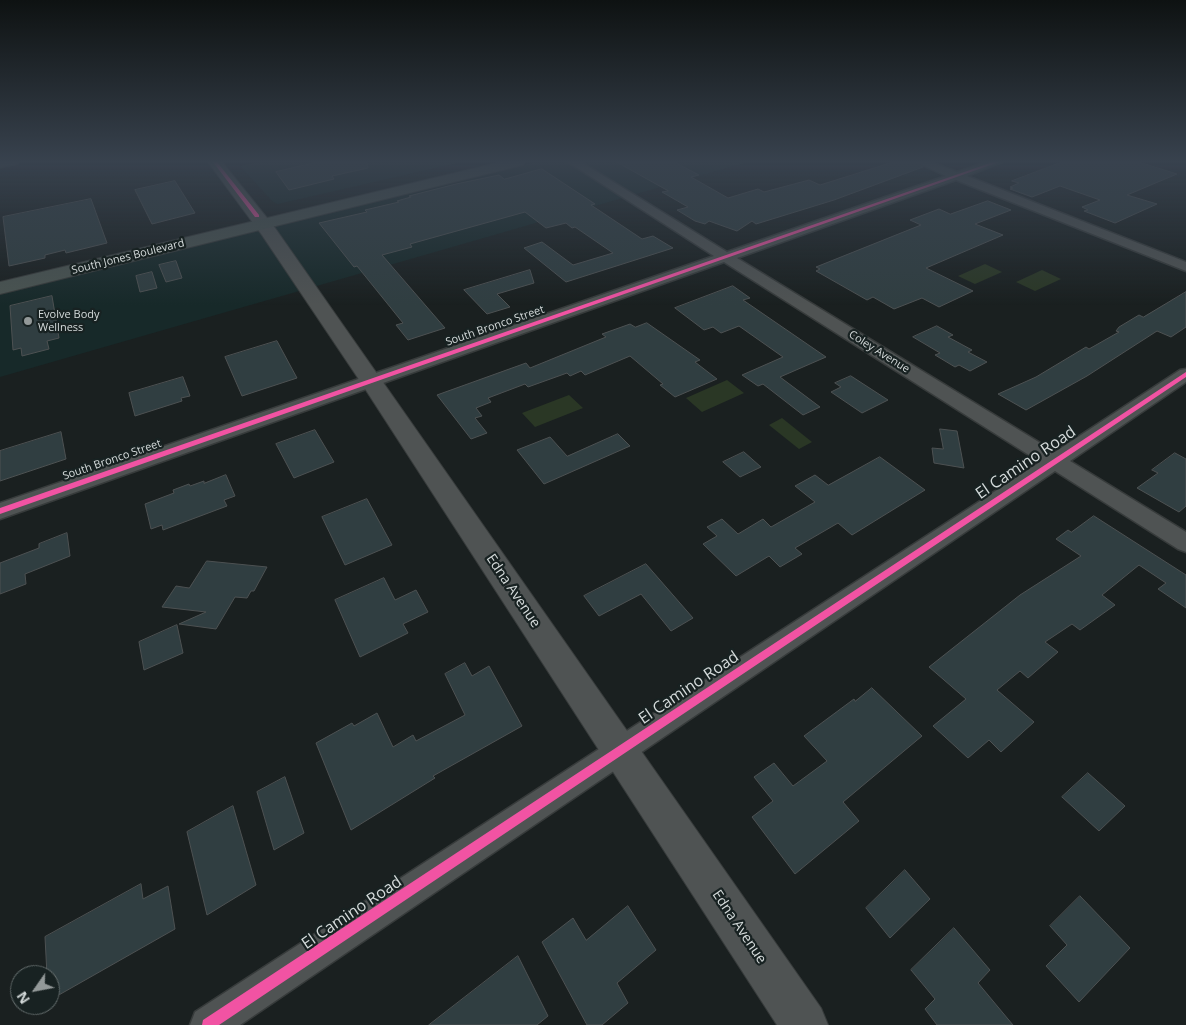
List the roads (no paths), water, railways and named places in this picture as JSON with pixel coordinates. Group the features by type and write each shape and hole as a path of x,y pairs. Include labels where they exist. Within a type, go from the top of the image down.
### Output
{"main road":[{"name":"South Jones Boulevard","path":"0,288 299,210"},
{"name":"South Jones Boulevard","path":"0,275 305,210"}],"street":[{"name":"Edna Avenue","path":"252,210 371,381 804,1025"},
{"name":"Coley Avenue","path":"651,210 1186,543"},
{"name":"South Bronco Street","path":"0,511 861,210"},
{"path":"1042,210 1186,267"},
{"name":"El Camino Road","path":"208,1025 1186,374"}],"place":[{"name":"Evolve Body Wellness","path":"28,321"}]}
